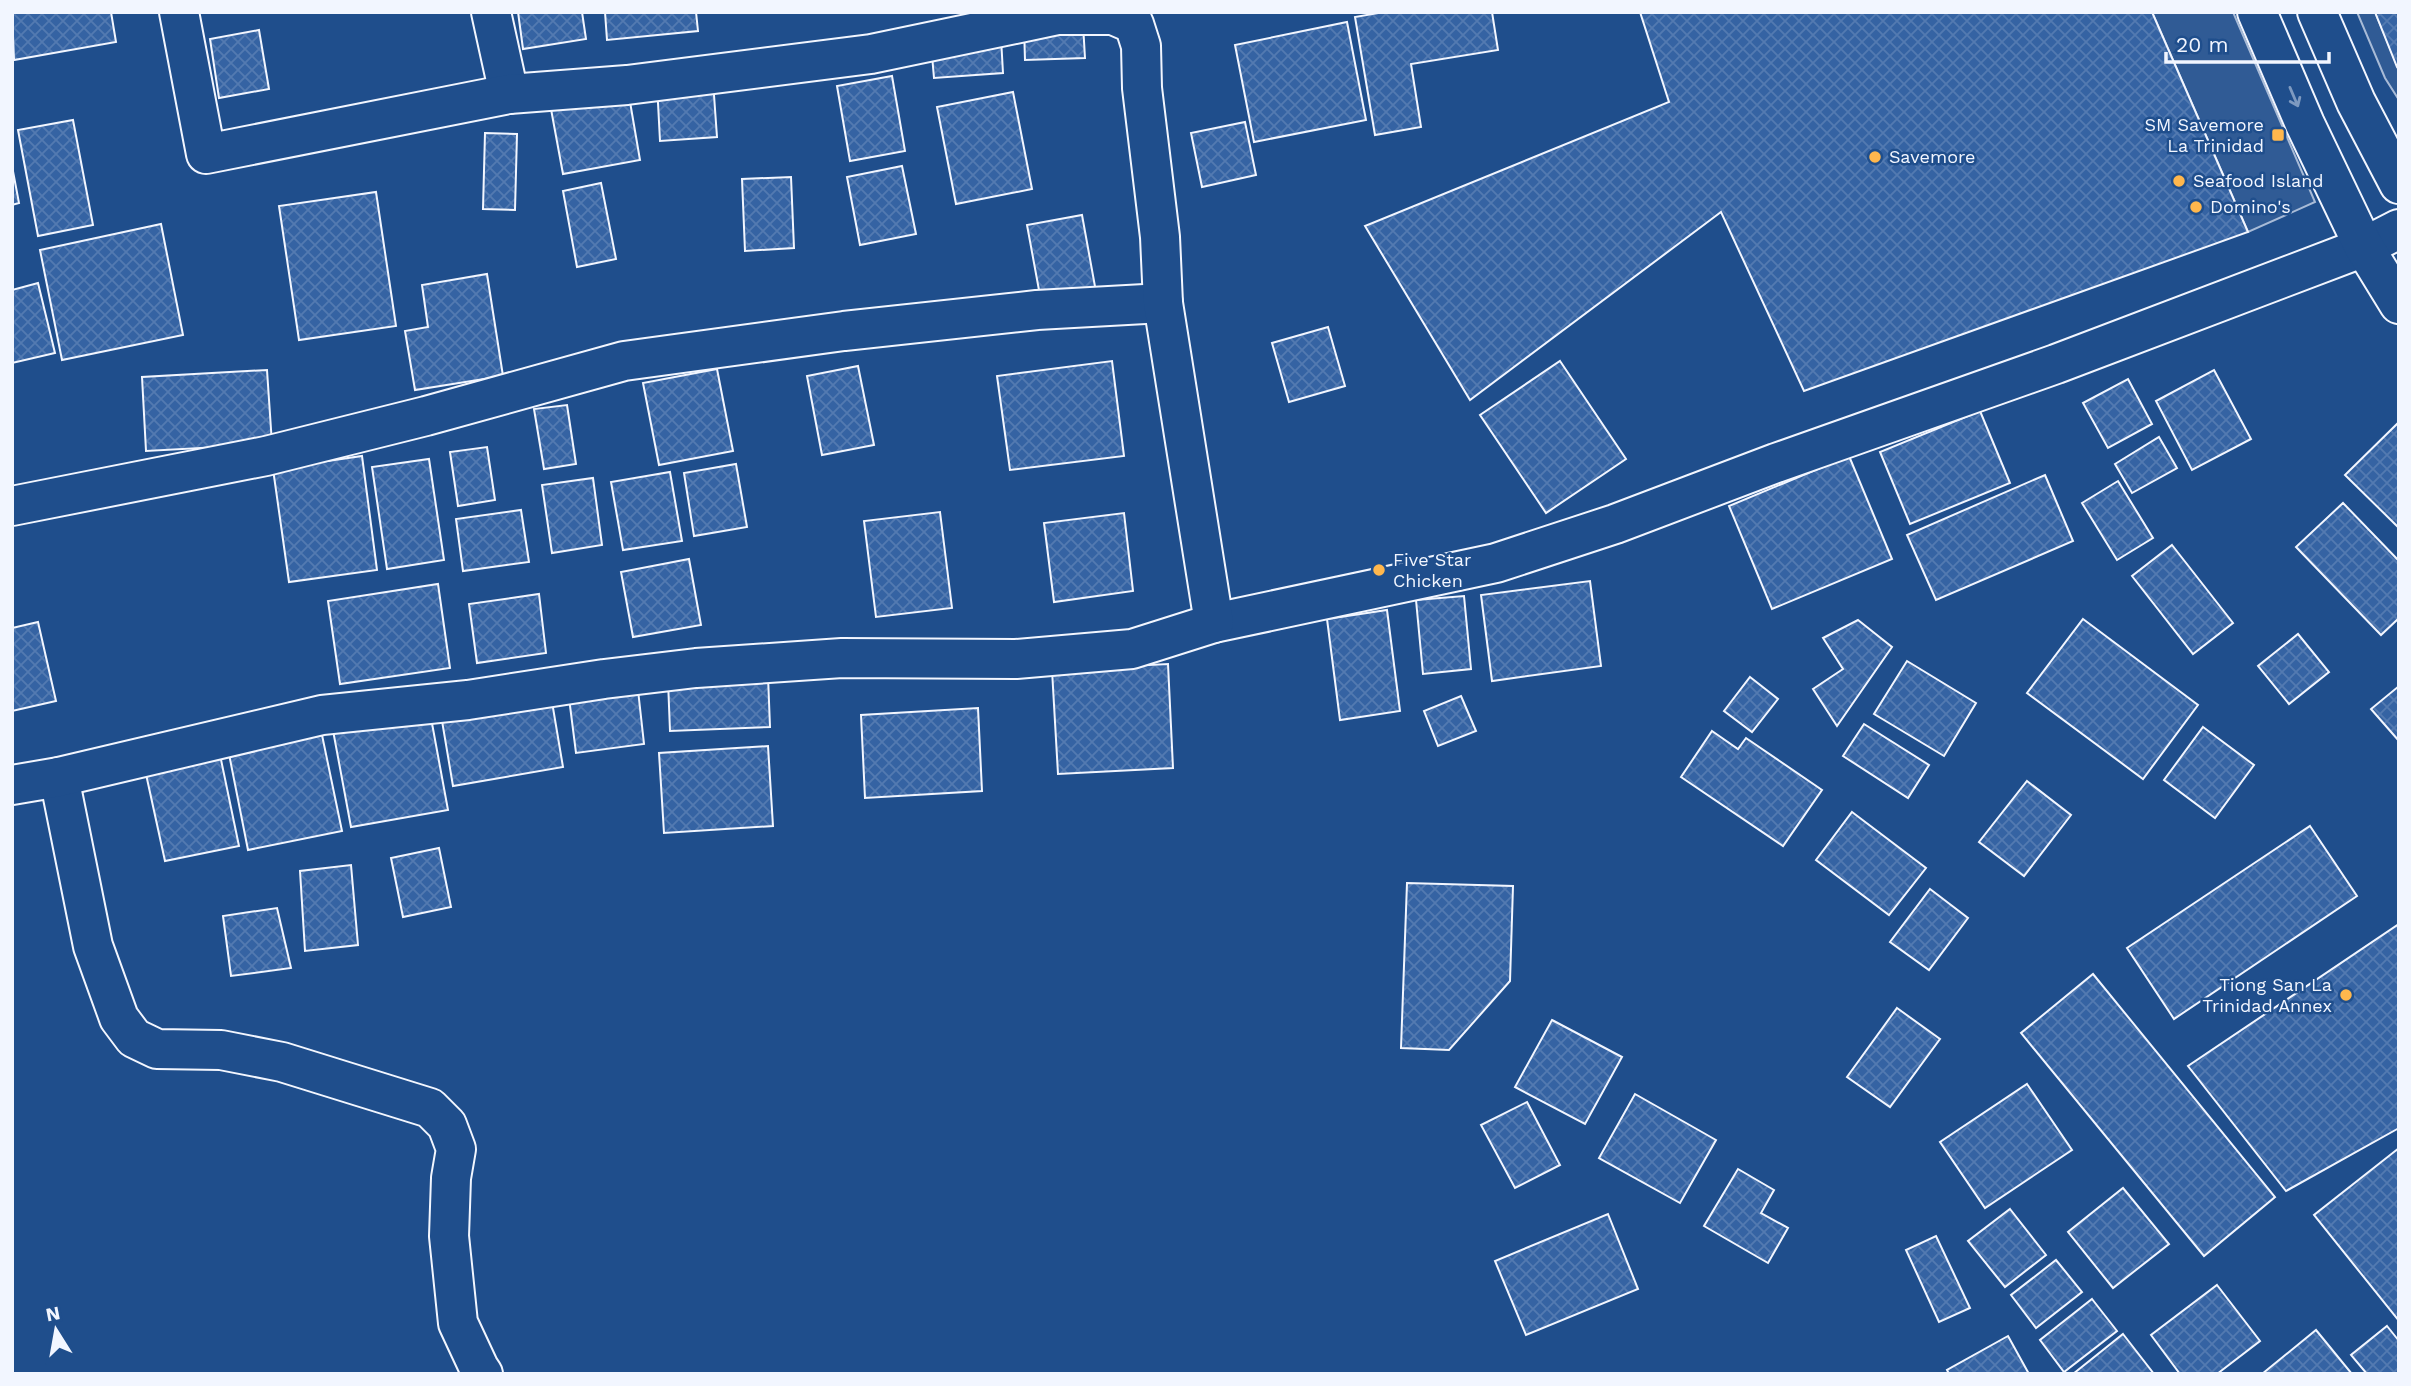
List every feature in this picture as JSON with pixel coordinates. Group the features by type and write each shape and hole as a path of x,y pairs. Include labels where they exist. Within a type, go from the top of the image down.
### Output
{"main road":[{"path":"178,12 206,154 509,94 627,85 871,54 1058,15 1114,15 1134,24 1141,46 1142,88 1160,237 1163,303 1214,623"},
{"path":"491,12 509,94"},
{"path":"2257,12 2305,124 2364,247 2399,304"},
{"path":"2316,12 2356,102 2399,184"},
{"path":"12,785 59,777 322,715 468,700 604,679 696,668 842,658 1016,659 1132,649 1214,623 1496,563 1615,524 1776,463 2056,364 2364,247 2399,229"},
{"path":"12,506 266,456 624,362 844,331 1024,312 1163,303"},
{"path":"59,777 93,946 119,1018 134,1038 157,1049 221,1050 282,1062 430,1108 447,1125 456,1149 451,1178 449,1236 458,1323 484,1374"}],"shaded area":[{"path":"2152,12 2233,12 2315,202 2248,232"},
{"path":"2357,12 2375,12 2399,70 2399,100 2385,78"}],"building":[{"path":"12,12 111,12 116,42 14,60"},
{"path":"518,12 582,12 586,39 523,49"},
{"path":"605,12 696,12 698,31 607,40"},
{"path":"1384,12 1492,12 1498,50 1411,64 1421,127 1375,135 1355,17"},
{"name":"Savemore","path":"1640,12 2152,12 2248,232 1804,391 1721,212 1470,400 1365,226 1669,102"},
{"path":"2375,12 2399,12 2399,70 2397,67"},
{"path":"1347,22 1366,120 1254,142 1235,45"},
{"path":"1083,24 1085,58 1025,60 1024,27"},
{"path":"259,30 269,89 219,98 210,39"},
{"path":"1001,38 1003,73 934,78 931,44"},
{"path":"892,76 905,151 850,161 837,86"},
{"path":"713,81 717,137 660,141 657,84"},
{"path":"1013,92 1032,189 956,204 937,107"},
{"path":"629,96 640,160 563,174 551,109"},
{"path":"73,120 93,225 38,236 18,130"},
{"path":"1245,122 1256,175 1202,187 1191,133"},
{"path":"485,133 517,134 515,210 483,209"},
{"path":"12,166 19,203 12,205"},
{"path":"902,166 916,234 860,245 847,177"},
{"path":"791,177 794,248 745,251 742,179"},
{"path":"601,183 616,259 577,267 563,191"},
{"path":"376,192 396,326 299,340 279,206"},
{"path":"1082,215 1096,292 1041,301 1027,225"},
{"path":"161,224 183,335 62,360 40,250"},
{"path":"487,274 503,376 415,390 405,331 428,327 422,285"},
{"path":"38,283 55,353 12,363 12,290"},
{"path":"1328,327 1345,386 1289,402 1272,343"},
{"path":"1112,361 1124,456 1010,470 997,376"},
{"path":"1560,361 1626,459 1546,513 1480,415"},
{"path":"858,366 874,445 822,455 807,376"},
{"path":"717,369 733,451 659,465 643,383"},
{"path":"267,370 272,444 146,451 142,377"},
{"path":"2214,370 2251,439 2192,470 2156,401"},
{"path":"2128,379 2152,424 2108,448 2083,403"},
{"path":"567,405 576,464 544,469 534,409"},
{"path":"1980,411 2010,483 1910,524 1880,452"},
{"path":"2399,422 2399,528 2345,475"},
{"path":"2159,437 2177,468 2132,493 2115,464"},
{"path":"487,447 495,500 458,506 450,452"},
{"path":"362,456 377,570 289,582 273,469"},
{"path":"1849,456 1892,559 1772,609 1729,506"},
{"path":"429,459 444,560 387,569 372,467"},
{"path":"736,464 747,527 694,536 684,473"},
{"path":"670,472 682,541 623,550 611,482"},
{"path":"2045,475 2073,541 1936,600 1907,535"},
{"path":"593,478 602,545 552,553 542,485"},
{"path":"2118,481 2153,538 2117,560 2082,503"},
{"path":"2343,503 2399,561 2399,618 2381,635 2296,547"},
{"path":"521,510 529,562 463,571 456,519"},
{"path":"940,512 952,608 876,617 864,521"},
{"path":"1124,513 1133,591 1054,602 1044,523"},
{"path":"2172,545 2233,623 2193,654 2132,576"},
{"path":"689,559 701,625 633,637 621,572"},
{"path":"1590,581 1601,666 1492,681 1481,595"},
{"path":"438,584 450,668 340,684 328,601"},
{"path":"539,594 546,653 477,663 469,604"},
{"path":"1464,596 1471,669 1423,674 1416,600"},
{"path":"1387,610 1400,711 1340,720 1327,619"},
{"path":"2083,619 2198,705 2143,779 2027,693"},
{"path":"1858,620 1892,647 1837,726 1813,689 1843,669 1823,638"},
{"path":"38,622 56,701 12,711 12,628"},
{"path":"2298,634 2329,672 2289,704 2258,666"},
{"path":"1907,661 1976,703 1944,756 1874,714"},
{"path":"1168,664 1173,768 1058,774 1052,670"},
{"path":"768,676 770,727 670,731 668,681"},
{"path":"1750,677 1778,699 1752,732 1724,711"},
{"path":"637,681 644,744 576,753 568,690"},
{"path":"2399,686 2399,741 2371,709"},
{"path":"550,690 563,767 453,786 440,709"},
{"path":"1461,696 1476,731 1438,746 1424,711"},
{"path":"429,707 448,810 351,827 332,725"},
{"path":"978,708 982,791 865,798 861,715"},
{"path":"1864,724 1929,765 1908,798 1843,756"},
{"path":"2203,727 2254,765 2215,818 2164,780"},
{"path":"1712,731 1738,749 1746,738 1822,790 1783,846 1681,777"},
{"path":"322,735 342,831 248,850 229,754"},
{"path":"768,746 773,826 664,833 659,753"},
{"path":"219,750 239,846 165,861 144,765"},
{"path":"2027,781 2071,815 2024,876 1979,842"},
{"path":"1852,812 1926,868 1889,915 1816,860"},
{"path":"2310,826 2357,896 2174,1019 2127,948"},
{"path":"439,848 451,907 403,917 391,858"},
{"path":"351,865 358,945 305,951 300,871"},
{"path":"1407,883 1513,886 1510,981 1449,1050 1401,1048"},
{"path":"1930,889 1968,918 1929,970 1890,942"},
{"path":"277,908 291,968 231,976 223,916"},
{"name":"Tiong San La Trinidad Annex","path":"2399,924 2399,1128 2286,1191 2188,1066"},
{"path":"2093,974 2275,1197 2204,1256 2021,1033"},
{"path":"1897,1008 1940,1039 1890,1107 1847,1077"},
{"path":"1552,1020 1622,1057 1585,1124 1515,1087"},
{"path":"2027,1084 2072,1150 1985,1208 1940,1142"},
{"path":"1635,1094 1716,1140 1680,1203 1599,1158"},
{"path":"1527,1102 1560,1165 1515,1188 1481,1125"},
{"path":"2399,1148 2399,1321 2314,1215"},
{"path":"1738,1169 1774,1190 1761,1213 1788,1228 1768,1263 1704,1226"},
{"path":"2123,1188 2169,1244 2113,1288 2068,1232"},
{"path":"2010,1209 2046,1255 2005,1287 1968,1241"},
{"path":"1608,1214 1638,1289 1526,1335 1495,1261"},
{"path":"1936,1236 1970,1308 1939,1322 1906,1250"},
{"path":"2056,1260 2082,1292 2036,1328 2011,1295"},
{"path":"2217,1285 2260,1341 2217,1374 2180,1374 2151,1335"},
{"path":"2092,1299 2117,1331 2064,1372 2040,1340"},
{"path":"2387,1326 2399,1341 2399,1374 2367,1374 2351,1355"},
{"path":"2316,1330 2352,1374 2262,1374"},
{"path":"2123,1334 2154,1374 2073,1374"},
{"path":"2008,1336 2029,1374 1949,1374 1947,1370"}],"place":[{"name":"SM Savemore La Trinidad","path":"2278,135"},
{"name":"Savemore","path":"1875,157"},
{"name":"Seafood Island","path":"2179,181"},
{"name":"Domino's","path":"2196,207"},
{"name":"Five Star Chicken","path":"1379,570"},
{"name":"Tiong San La Trinidad Annex","path":"2346,995"}]}
